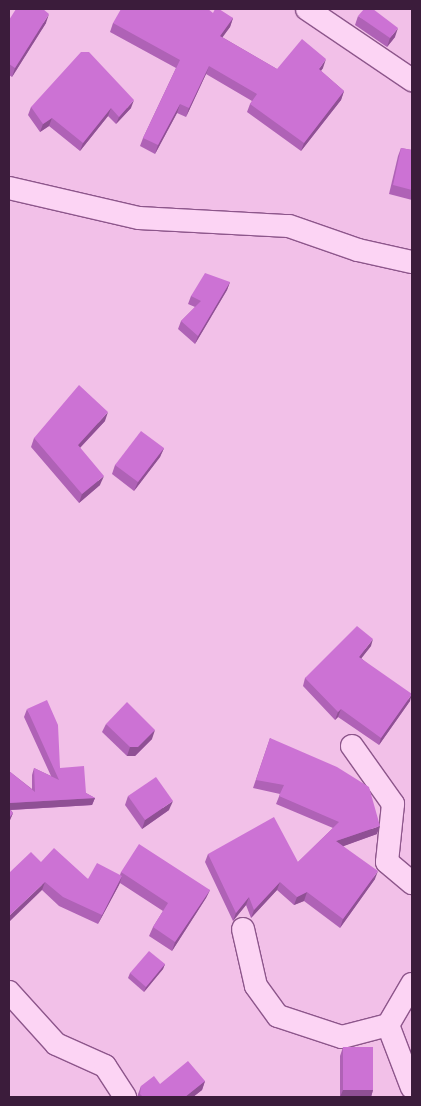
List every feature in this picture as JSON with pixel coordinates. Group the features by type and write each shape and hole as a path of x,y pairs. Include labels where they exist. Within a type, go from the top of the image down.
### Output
{"street":[{"path":"308,9 412,80"},
{"path":"9,188 139,218 289,226 358,250 412,262"},
{"path":"352,746 393,804 387,862 412,883"},
{"path":"243,929 256,986 278,1016 342,1037 388,1024 412,984"},
{"path":"9,992 56,1044 104,1066 125,1097"},
{"path":"388,1024 412,1088"}],"building":[{"path":"16,9 43,9 49,14 15,68 9,64 9,20"},
{"path":"121,9 208,9 213,13 215,9 219,9 233,18 220,36 277,69 302,39 326,59 319,69 344,91 304,143 250,104 257,94 209,66 189,108 180,104 158,145 143,138 180,60 113,23"},
{"path":"364,9 373,9 398,28 390,38 358,16"},
{"path":"81,52 89,52 134,100 119,117 111,108 83,143 52,118 43,124 31,107"},
{"path":"401,148 412,150 412,190 393,185"},
{"path":"205,273 230,282 198,336 181,321 201,301 191,296"},
{"path":"79,385 108,412 78,445 104,476 82,494 34,438"},
{"path":"141,431 164,448 138,482 115,465"},
{"path":"357,626 373,639 359,657 412,694 381,738 341,709 338,712 305,678"},
{"path":"47,700 58,725 60,768 84,766 86,793 95,798 9,803 9,771 35,792 34,768 59,780 27,709"},
{"path":"127,702 155,730 138,747 130,747 106,724"},
{"path":"270,738 337,767 369,787 380,826 336,841 378,871 343,919 307,892 297,897 280,882 254,910 249,897 236,913 208,854 274,817 298,862 339,822 279,796 284,785 256,780"},
{"path":"156,777 173,801 145,820 128,796"},
{"path":"9,809 13,813 9,818"},
{"path":"139,844 210,890 175,942 153,927 168,903 121,872"},
{"path":"54,848 88,879 97,863 122,876 102,915 63,897 45,882 9,916 9,873 31,852 41,862"},
{"path":"149,951 165,964 146,987 130,973"},
{"path":"343,1047 373,1047 373,1090 343,1090"},
{"path":"188,1061 205,1081 185,1097 143,1097 140,1094 141,1086 154,1076 160,1084"}]}
